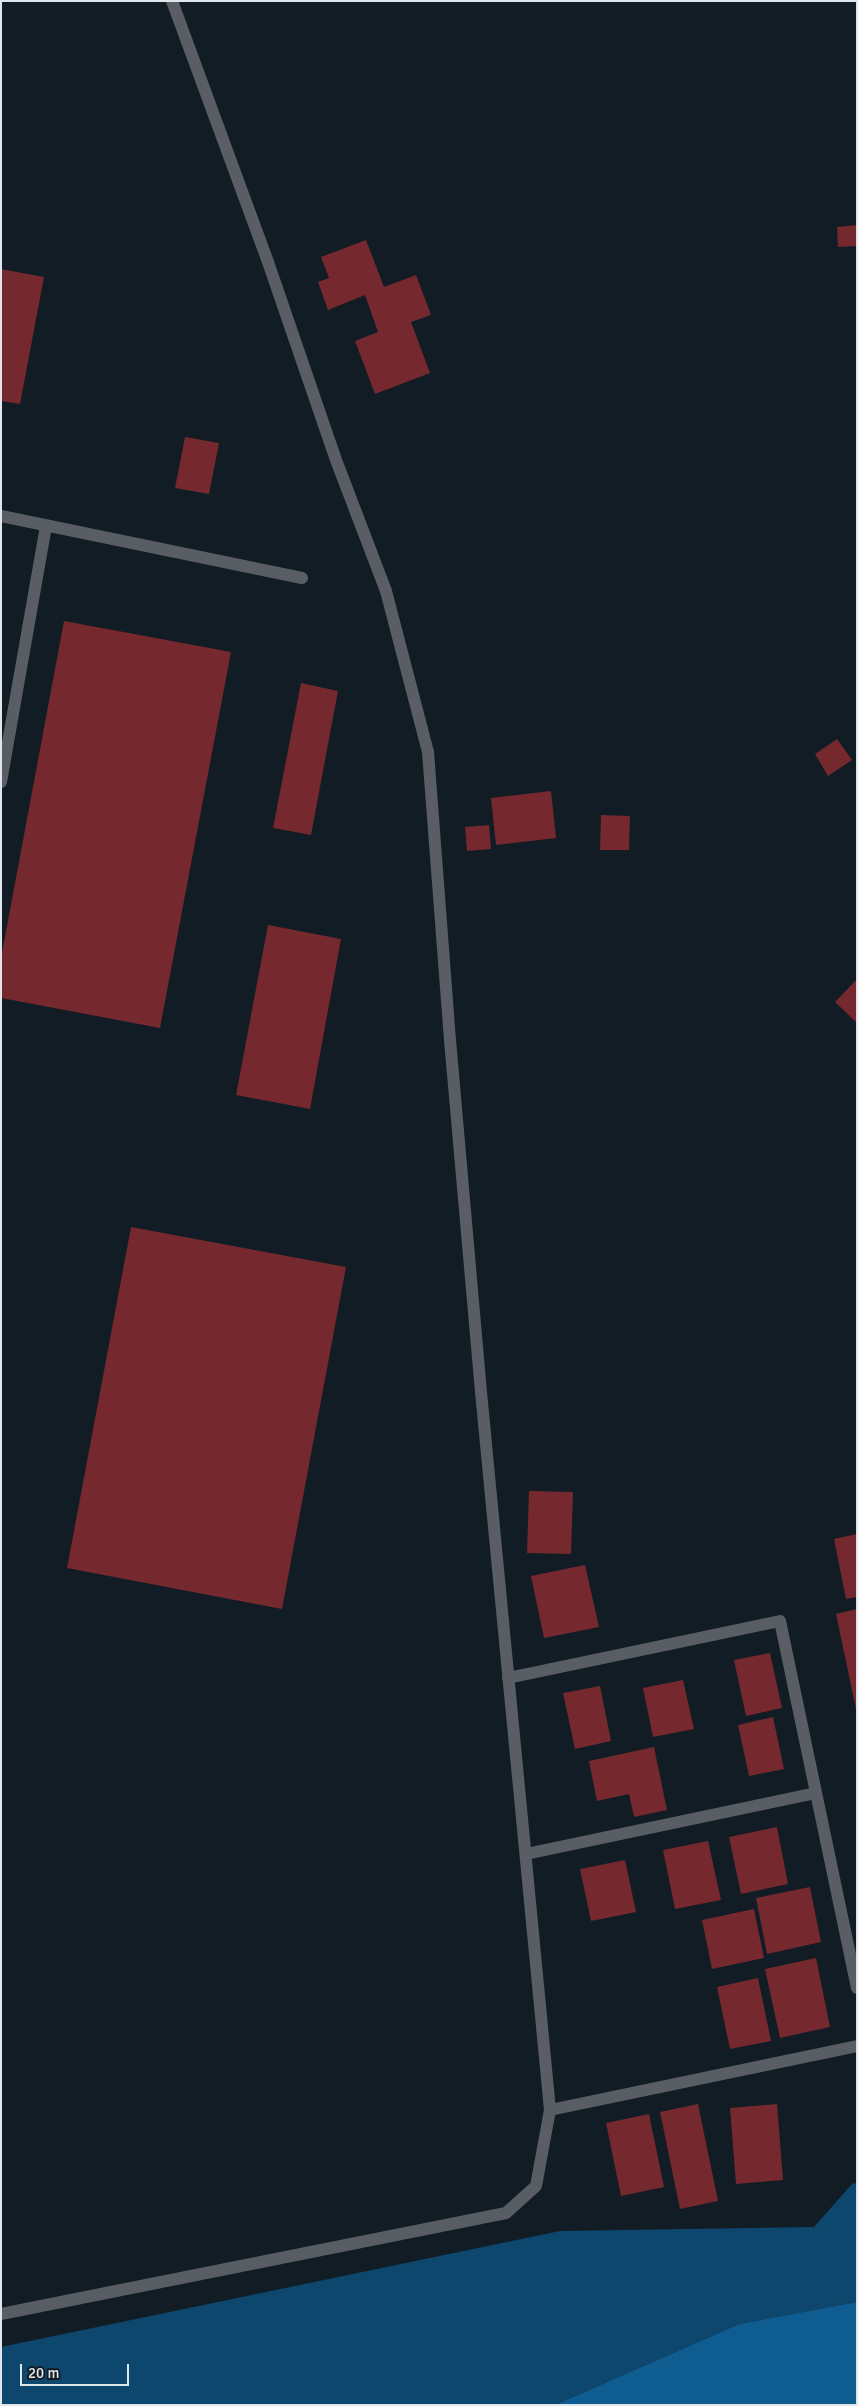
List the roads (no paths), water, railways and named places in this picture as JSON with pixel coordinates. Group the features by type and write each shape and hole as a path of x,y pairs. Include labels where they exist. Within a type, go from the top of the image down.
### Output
{"street":[{"path":"1,2314 506,2213 536,2186 550,2110 508,1678 450,1040 428,752 386,591 336,460 268,262 172,1"},
{"path":"1,516 302,578"},
{"path":"1,782 46,526"},
{"path":"508,1678 780,1621 857,1988"},
{"path":"526,1854 816,1793"},
{"path":"550,2110 857,2046"}]}
